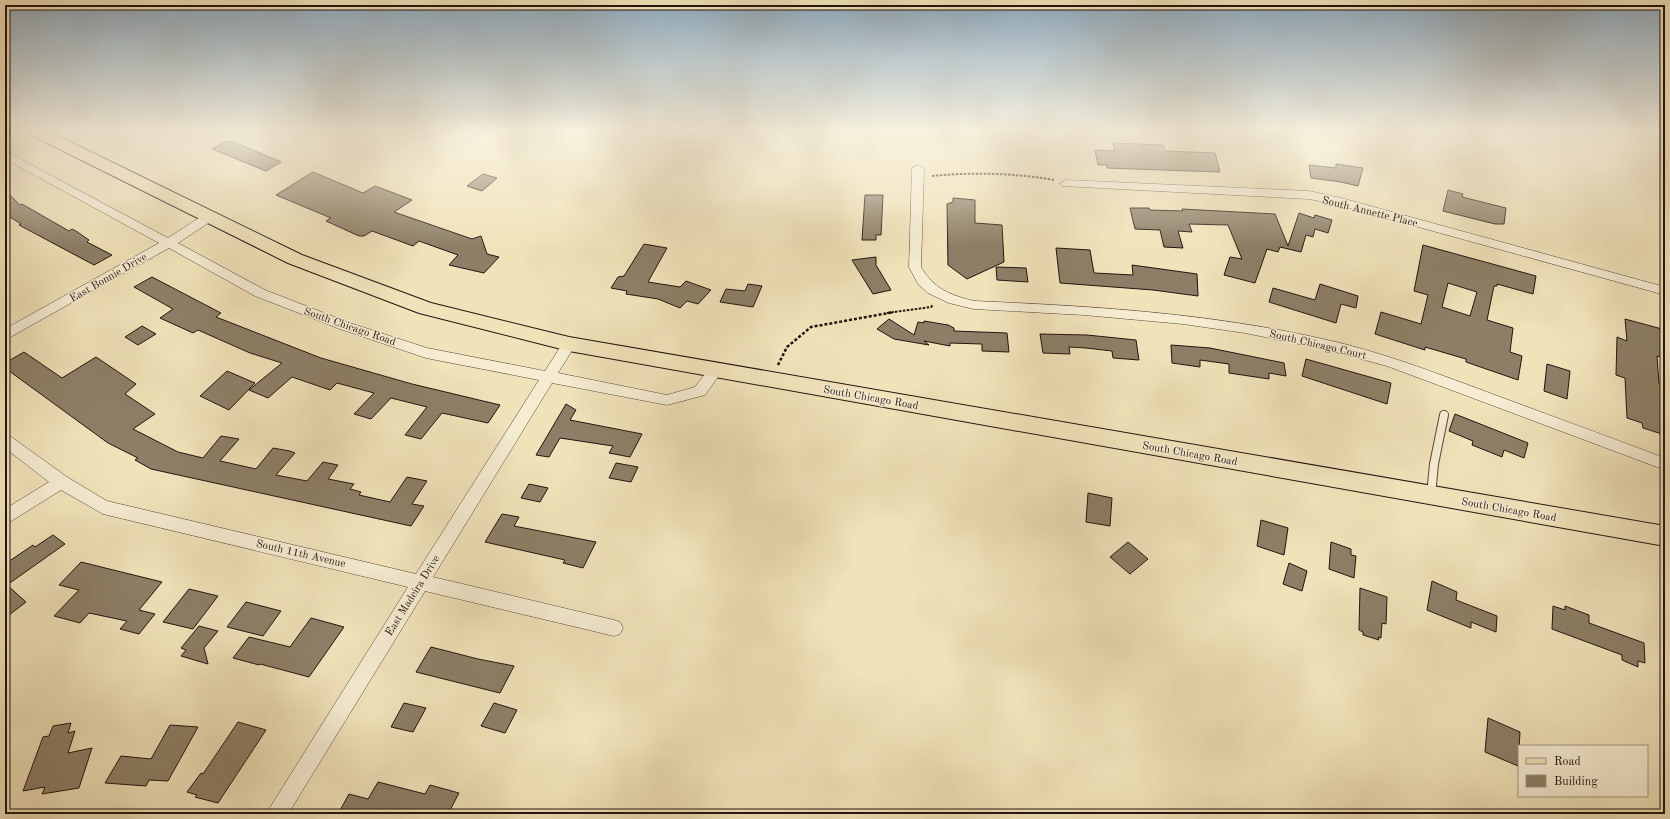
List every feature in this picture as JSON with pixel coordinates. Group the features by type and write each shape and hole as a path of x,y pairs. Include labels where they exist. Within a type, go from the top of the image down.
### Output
{"main road":[{"name":"South Chicago Road","path":"112,169 295,259 426,308 569,344 1665,536"}],"street":[{"name":"South Chicago Road","path":"33,169 260,293 345,326 426,353 667,400 700,391 716,370"},
{"name":"South Chicago Court","path":"917,173 915,267 923,281 933,290 954,300 974,305 1084,310 1183,319 1297,337 1391,362 1665,464"},
{"name":"South Annette Place","path":"1066,184 1309,195 1337,201 1665,291"},
{"name":"East Bonnie Drive","path":"5,335 169,242 209,217"},
{"name":"East Madeira Drive","path":"276,814 569,344"},
{"name":"South 11th Avenue","path":"5,440 61,482 103,507 614,628"},
{"path":"5,518 61,482"}],"lane":[{"path":"1431,495 1434,464 1444,415"}],"path":[{"path":"917,173 1037,177 1066,184"},
{"path":"771,380 787,347 811,327 866,316 931,307 933,305"}],"building":[{"path":"1141,169 1219,169 1220,172"},
{"path":"1310,169 1363,169 1358,186 1311,178"},
{"path":"313,172 363,193 375,186 412,200 394,212 472,239 481,236 487,254 499,257 484,273 449,265 458,255 419,241 413,246 372,231 364,236 359,236 326,221 331,218 276,195"},
{"path":"483,174 497,178 482,191 467,186"},
{"path":"5,190 20,205 22,204 69,231 72,229 76,231 89,240 87,242 112,255 94,265 19,225 21,224 5,214"},
{"path":"1448,190 1463,194 1462,197 1506,208 1504,224 1495,224 1443,211"},
{"path":"865,195 883,195 881,235 876,235 876,240 862,240"},
{"path":"953,198 975,200 975,223 1002,225 1004,262 967,279 948,265 947,204 953,202"},
{"path":"1130,208 1275,214 1288,246 1299,213 1314,218 1315,215 1332,220 1328,233 1315,229 1313,237 1306,235 1301,252 1280,247 1278,252 1267,249 1255,283 1224,275 1230,257 1242,259 1228,225 1189,224 1192,232 1178,231 1183,248 1164,247 1160,230 1135,229"},
{"path":"644,244 667,248 648,282 680,287 686,281 711,290 698,304 687,301 680,308 658,299 626,294 627,291 611,288 618,277 624,276"},
{"path":"1423,245 1536,276 1533,294 1497,284 1497,286 1494,286 1487,320 1513,328 1510,352 1522,356 1518,380 1466,362 1466,359 1425,347 1425,350 1375,334 1381,312 1421,324 1428,295 1414,291","holes":["1448,283 1477,292 1470,316 1442,307"]},
{"path":"1056,248 1090,250 1094,273 1133,275 1132,265 1197,274 1198,296 1153,290 1060,283"},
{"path":"876,257 876,265 891,290 873,294 852,260"},
{"path":"996,267 1026,268 1028,282 997,280"},
{"path":"152,277 221,313 216,317 321,358 412,384 500,405 488,423 442,413 421,439 405,435 427,407 391,398 371,419 354,414 374,393 337,383 330,390 292,377 268,398 249,390 282,363 250,353 198,330 193,333 160,318 173,309 134,287"},
{"path":"748,284 762,286 753,307 720,302 726,289 745,291"},
{"path":"1320,284 1358,296 1356,308 1341,304 1336,323 1269,302 1273,288 1315,300"},
{"path":"889,319 914,335 918,322 924,323 924,321 948,325 954,328 954,331 1007,333 1009,352 982,351 982,344 950,343 950,346 924,341 929,345 894,339 877,329"},
{"path":"1625,319 1662,329 1664,358 1657,356 1659,384 1665,386 1665,435 1643,428 1642,423 1627,418 1625,378 1616,375 1617,337 1627,341"},
{"path":"142,326 156,334 138,345 125,337"},
{"path":"1040,334 1087,335 1136,340 1139,360 1113,358 1112,351 1086,348 1069,347 1070,354 1043,353"},
{"path":"1171,345 1210,348 1284,363 1286,376 1269,373 1269,379 1229,373 1229,364 1200,360 1200,367 1172,363"},
{"path":"24,352 62,378 96,357 136,384 125,394 155,414 133,429 178,452 203,458 221,436 239,439 220,461 256,469 273,448 290,451 295,453 276,475 307,481 323,462 338,465 328,479 354,484 350,489 361,492 359,495 390,502 407,477 427,481 412,504 424,506 411,526 151,469 135,460 138,458 108,443 5,368 5,363"},
{"path":"1306,359 1391,383 1387,404 1302,376"},
{"path":"1547,364 1570,371 1567,399 1544,391"},
{"path":"227,371 255,383 229,410 200,396"},
{"path":"566,404 576,410 570,420 642,434 630,457 609,453 613,446 560,438 549,457 536,455"},
{"path":"1455,414 1528,443 1524,458 1504,450 1502,457 1472,445 1473,441 1449,431"},
{"path":"616,463 638,467 631,482 609,478"},
{"path":"529,484 548,488 540,502 521,498"},
{"path":"1088,493 1112,498 1110,526 1086,522"},
{"path":"502,514 519,517 514,526 596,542 583,568 563,563 565,560 485,542"},
{"path":"1261,520 1288,528 1284,555 1257,546"},
{"path":"53,535 65,544 7,585 26,602 5,618 5,564 33,545 35,547"},
{"path":"1128,542 1148,559 1130,574 1110,557"},
{"path":"1331,542 1351,549 1351,555 1356,556 1354,578 1329,569"},
{"path":"81,562 162,582 139,610 155,614 139,634 120,629 127,621 89,613 80,623 54,616 79,590 59,585"},
{"path":"1289,563 1307,571 1302,591 1283,584"},
{"path":"1432,581 1457,592 1456,600 1497,616 1496,632 1471,622 1471,628 1427,610"},
{"path":"1360,588 1387,597 1386,624 1382,623 1381,638 1378,637 1379,640 1363,635 1363,632 1359,630"},
{"path":"189,589 218,596 193,629 163,622"},
{"path":"246,602 281,611 263,636 227,627"},
{"path":"1553,606 1565,610 1565,606 1589,615 1589,623 1644,643 1645,663 1638,661 1638,667 1622,660 1622,655 1552,629"},
{"path":"311,618 344,627 309,677 233,658 249,637 290,647"},
{"path":"199,626 218,631 204,648 208,664 181,656 186,650 181,648"},
{"path":"431,647 478,659 514,666 500,693 416,672"},
{"path":"404,703 426,708 413,732 391,727"},
{"path":"494,703 517,710 505,733 481,726"},
{"path":"1488,718 1520,732 1519,745 1518,745 1518,766 1485,752"},
{"path":"238,722 266,730 218,803 195,797 197,795 187,792 201,773 203,774"},
{"path":"71,723 68,733 75,731 68,753 92,748 79,788 42,794 45,787 23,791 43,737 49,736 53,726"},
{"path":"170,725 198,727 168,781 149,780 146,786 105,783 121,756 151,759"},
{"path":"378,782 425,794 430,785 459,793 448,814 338,814 349,794 368,799"}]}
